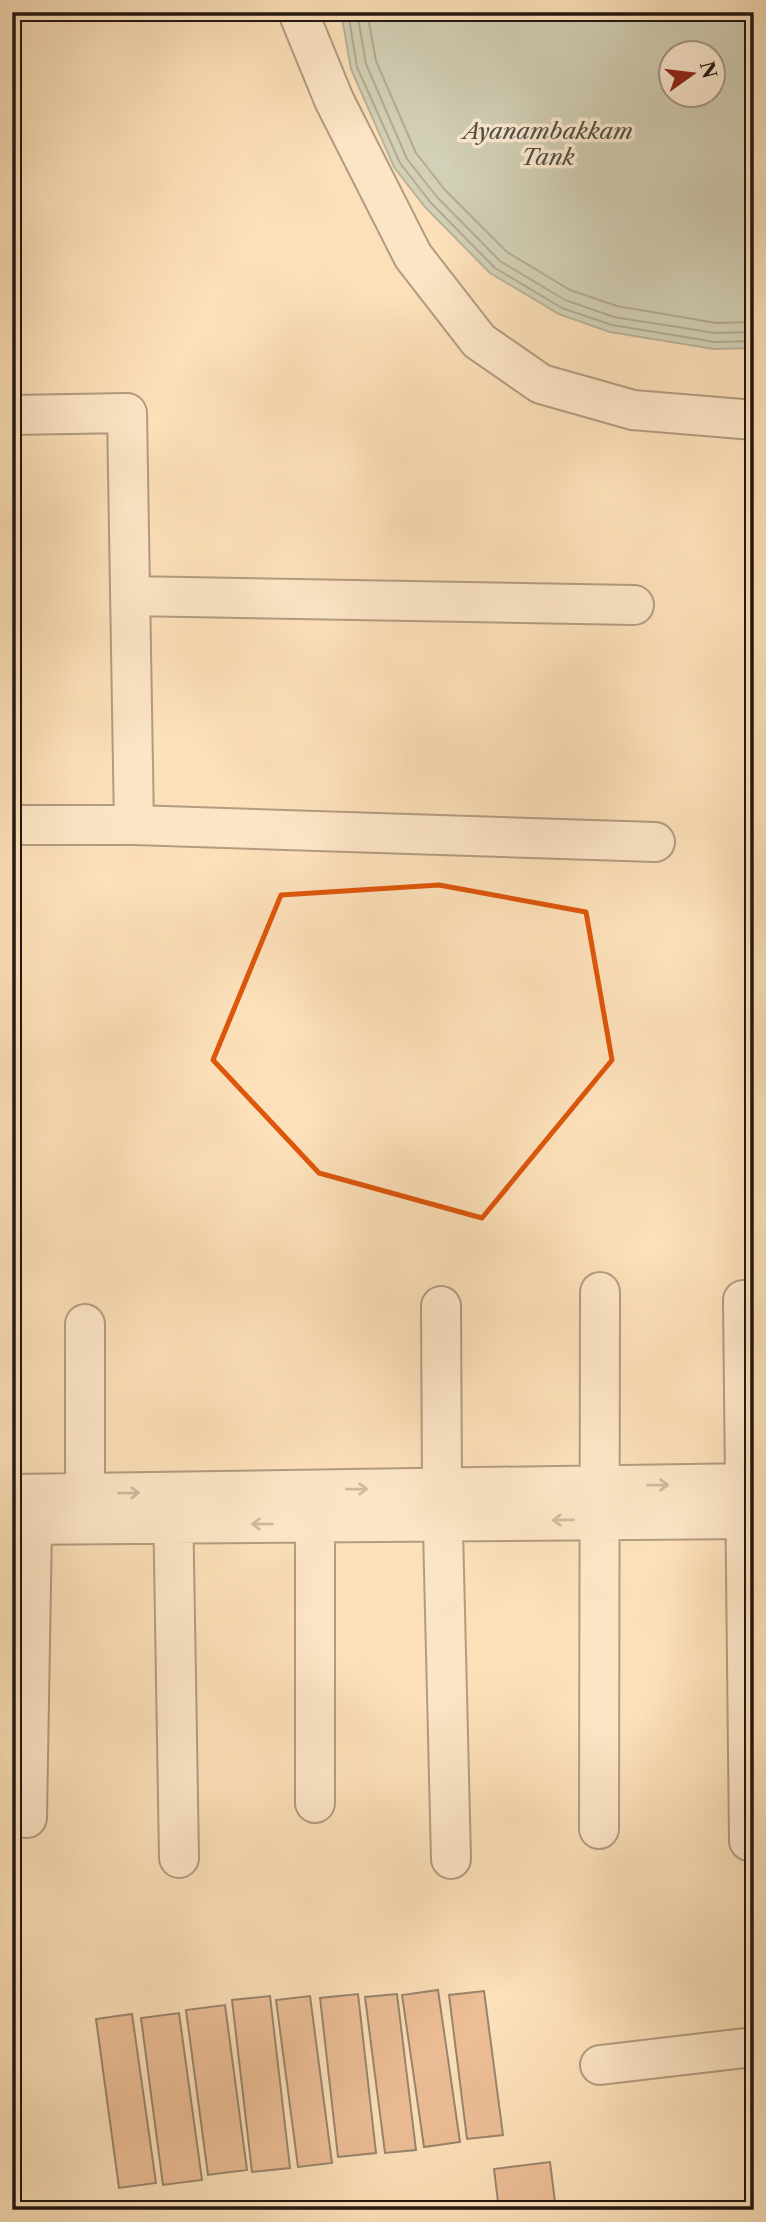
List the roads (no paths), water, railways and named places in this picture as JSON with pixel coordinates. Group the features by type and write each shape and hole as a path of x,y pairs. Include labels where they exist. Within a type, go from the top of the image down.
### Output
{"street":[{"path":"298,12 334,100 414,256 479,341 541,384 633,410 754,419"},
{"path":"12,415 127,413 134,825"},
{"path":"130,596 634,605"},
{"path":"12,825 134,825 655,842"},
{"path":"599,1829 600,1292"},
{"path":"743,1300 750,1501 749,1841"},
{"path":"441,1306 442,1505 451,1859"},
{"path":"85,1324 85,1493"},
{"path":"19,1515 85,1493 174,1508 315,1523 442,1505"},
{"path":"19,1515 174,1508 750,1501"},
{"path":"174,1508 179,1858"},
{"path":"19,1515 27,1818"},
{"path":"315,1523 315,1803"},
{"path":"600,2065 754,2047"}],"water":[{"name":"Ayanambakkam Tank","path":"341,12 754,12 754,348 714,349 610,332 559,314 490,273 425,207 394,167 351,69"}]}
